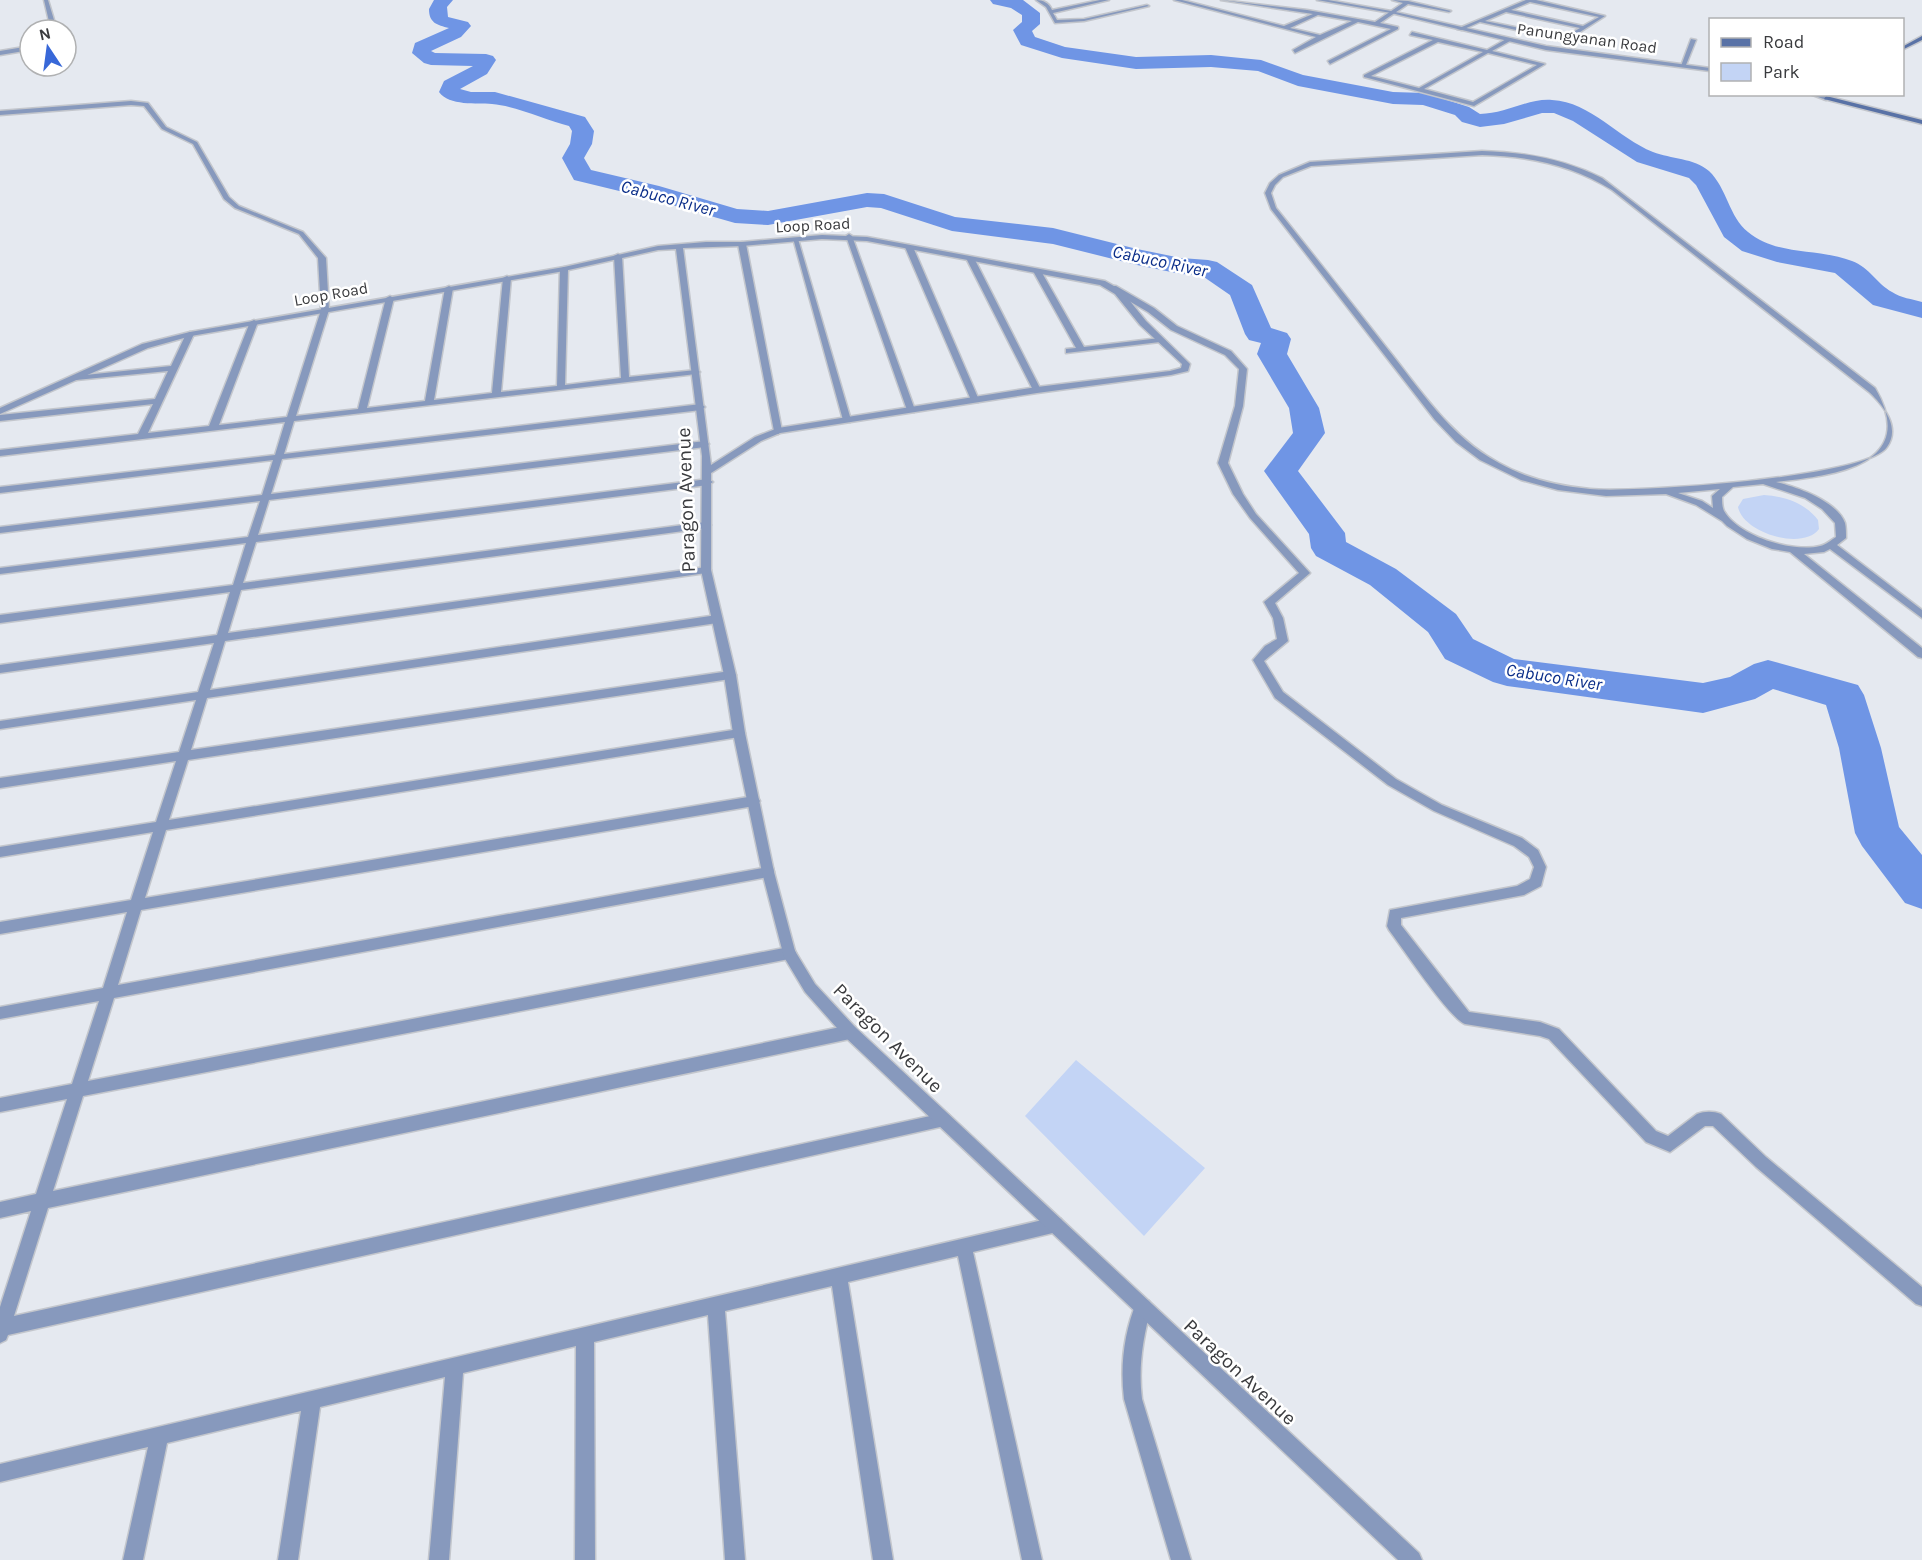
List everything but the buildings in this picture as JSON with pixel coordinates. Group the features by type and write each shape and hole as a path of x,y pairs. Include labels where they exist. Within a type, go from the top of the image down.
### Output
{"main road":[{"path":"1904,48 1922,38"},
{"path":"1829,96 1922,122"}],"street":[{"path":"46,0 51,18"},
{"path":"1040,1 1050,0"},
{"path":"1050,12 1107,0"},
{"path":"1176,0 1320,37"},
{"path":"1223,0 1318,13 1395,28 1330,62"},
{"name":"Panungyanan Road","path":"1318,0 1391,12 1508,40 1576,53 1709,70"},
{"path":"1394,0 1408,2"},
{"path":"1401,0 1449,11"},
{"path":"1460,29 1529,0 1603,16 1566,39 1480,21"},
{"path":"1040,1 1047,6 1055,22 1084,20 1147,6"},
{"path":"1377,23 1408,2"},
{"path":"1268,11 1278,7"},
{"path":"1505,10 1585,28"},
{"path":"1285,28 1318,13"},
{"path":"1248,19 1258,15"},
{"path":"1295,51 1320,37 1360,20"},
{"path":"1412,34 1542,64 1474,104 1366,76 1437,40"},
{"path":"1419,90 1508,40"},
{"path":"1683,65 1693,40"},
{"path":"0,52 18,50"},
{"path":"0,113 131,103 146,104 164,128 195,143 226,198 237,207 301,232 322,258 325,310 1,1330"},
{"path":"1482,153 1510,154 1541,159 1574,168 1600,179 1845,368 1885,404 1894,420 1896,428 1891,448 1869,463 1832,472 1748,482 1663,492 1590,492 1539,483 1502,468 1462,444 1438,418 1273,208 1268,193 1272,184 1292,170 1318,162 1482,153"},
{"path":"849,237 911,410"},
{"name":"Loop Road","path":"0,411 145,345 190,334 564,269 618,256 679,246 849,237 1090,280 1112,287 1151,310 1174,328 1228,353 1243,369 1239,406 1223,463 1238,494 1253,516 1305,573 1269,602 1278,618 1283,641 1269,649 1258,660 1279,695 1392,782 1438,808 1518,842 1534,854 1540,867 1536,882 1519,891 1395,914 1394,926 1453,1005 1465,1018 1540,1029 1554,1034 1651,1137 1670,1144 1702,1119 1716,1119 1761,1162 1922,1298"},
{"path":"795,239 847,420"},
{"path":"742,244 778,431"},
{"name":"Paragon Avenue","path":"679,246 705,444 706,570 730,675 739,733 768,872 789,953 810,988 850,1032 1412,1560"},
{"path":"909,247 975,400"},
{"path":"618,256 625,381"},
{"path":"970,258 1037,390"},
{"path":"561,388 564,269"},
{"path":"1037,271 1081,349"},
{"path":"496,396 507,278"},
{"path":"0,571 252,539 707,476 758,439 778,431 1037,390 1171,373 1185,369 1185,362 1160,340 1112,287"},
{"path":"429,403 449,288"},
{"path":"362,411 390,298"},
{"path":"213,428 254,322"},
{"path":"142,436 190,334"},
{"path":"1069,351 1160,340"},
{"path":"76,378 175,368"},
{"path":"0,453 696,372"},
{"path":"0,418 159,401"},
{"path":"0,490 701,407"},
{"path":"0,530 705,444"},
{"path":"1663,492 1692,500 1754,539 1793,550 1815,551 1832,546 1841,538 1842,528 1836,517 1825,506 1815,487 1822,476 1832,472"},
{"path":"1748,482 1788,488 1825,506"},
{"path":"1724,520 1718,512 1716,500 1720,491 1732,484"},
{"path":"0,619 706,525"},
{"path":"1832,546 1922,615"},
{"path":"1793,550 1922,654"},
{"path":"0,669 706,570"},
{"path":"0,725 717,619"},
{"path":"0,783 730,675"},
{"path":"0,852 739,733"},
{"path":"0,928 754,801"},
{"path":"0,1013 768,872"},
{"path":"0,1105 789,953"},
{"path":"0,1210 850,1032"},
{"path":"1,1330 944,1120"},
{"path":"0,1473 1055,1225"},
{"path":"964,1247 1032,1560"},
{"path":"839,1277 883,1560"},
{"path":"716,1305 735,1560"},
{"path":"1143,1307 1130,1356 1133,1399 1181,1560"},
{"path":"585,1336 585,1560"},
{"path":"439,1560 455,1366"},
{"path":"288,1560 312,1400"},
{"path":"133,1560 160,1435"}],"green space":[{"path":"1764,495 1786,499 1807,509 1818,520 1819,529 1811,535 1788,539 1762,531 1742,516 1738,507 1743,499"},
{"path":"1076,1060 1205,1168 1144,1236 1025,1116"}],"waterway":[{"name":"Cabuco River","path":"444,0 438,9 440,20 462,26 449,36 422,47 421,53 431,59 486,60 480,70 451,85 449,92 470,98 495,98 577,122 583,131 581,144 573,158 582,175 651,191 735,216 768,218 867,200 884,201 952,224 1053,236 1137,257 1181,266 1208,268 1242,291 1259,334 1277,339 1272,354 1304,408 1309,433 1281,471 1327,533 1329,548 1383,577 1442,623 1459,649 1507,672 1703,698 1741,689 1768,674 1844,695 1860,748 1878,833 1922,889"},
{"path":"999,0 1017,4 1031,13 1031,24 1022,30 1028,41 1062,52 1136,63 1211,61 1261,66 1298,80 1393,98 1425,99 1462,111 1470,118 1480,120 1504,118 1540,107 1560,108 1581,117 1645,157 1697,173 1708,185 1732,231 1751,246 1763,251 1818,260 1844,267 1883,299 1922,310"}]}
